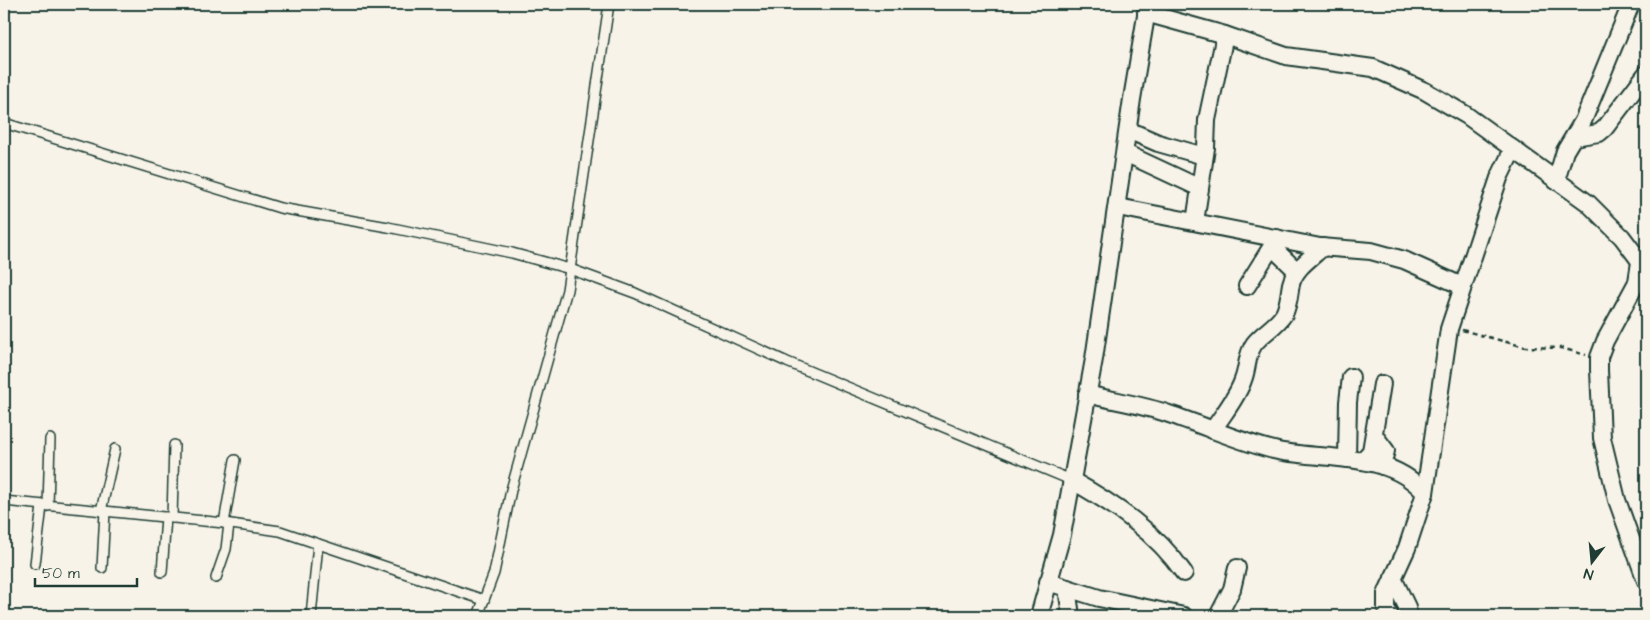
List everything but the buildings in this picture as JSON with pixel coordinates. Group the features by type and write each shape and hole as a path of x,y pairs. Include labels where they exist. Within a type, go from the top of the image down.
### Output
{"street":[{"path":"1556,180 1565,151 1583,122 1631,4"},
{"path":"1039,616 1062,535 1088,394 1147,8 1286,56 1373,68 1400,78 1466,115 1588,203 1622,237 1643,265 1631,297 1616,316 1599,356 1602,438 1618,500 1646,581"},
{"path":"1195,222 1207,120 1225,35"},
{"path":"1574,137 1599,133 1646,74"},
{"path":"1128,130 1158,143 1204,156"},
{"path":"1390,616 1386,608 1386,594 1407,548 1425,493 1450,323 1500,178 1512,149"},
{"path":"1125,153 1200,188"},
{"path":"1118,207 1195,222 1274,243 1371,251 1404,260 1462,286"},
{"path":"1274,243 1297,271"},
{"path":"1247,286 1274,243"},
{"path":"1213,430 1238,392 1244,379 1248,355 1262,334 1275,326 1284,313 1289,300 1291,283 1297,271 1324,247"},
{"path":"1351,377 1348,402 1355,460"},
{"path":"1355,460 1371,451 1382,384"},
{"path":"1088,394 1168,414 1278,450 1355,460 1382,466 1417,484 1425,493"},
{"path":"1374,435 1386,451 1382,466"},
{"path":"1071,480 1121,510 1163,546 1184,573"},
{"path":"1218,616 1232,589 1237,568"},
{"path":"1393,578 1407,607 1408,616"},
{"path":"1048,582 1108,600 1184,616"},
{"path":"1067,588 1070,616"}],"lane":[{"path":"478,616 494,572 511,490 567,290 609,4"},
{"path":"4,123 280,208 388,227 512,253 570,269 635,294 787,362 1071,480"},
{"path":"35,564 45,506 50,439"},
{"path":"162,572 169,517 174,444"},
{"path":"102,568 103,511 115,449"},
{"path":"216,578 226,549 226,523 235,460"},
{"path":"4,501 226,523 280,531 484,600"},
{"path":"311,616 318,544"}],"path":[{"path":"1450,323 1460,329 1513,345 1561,348 1599,356"}]}
